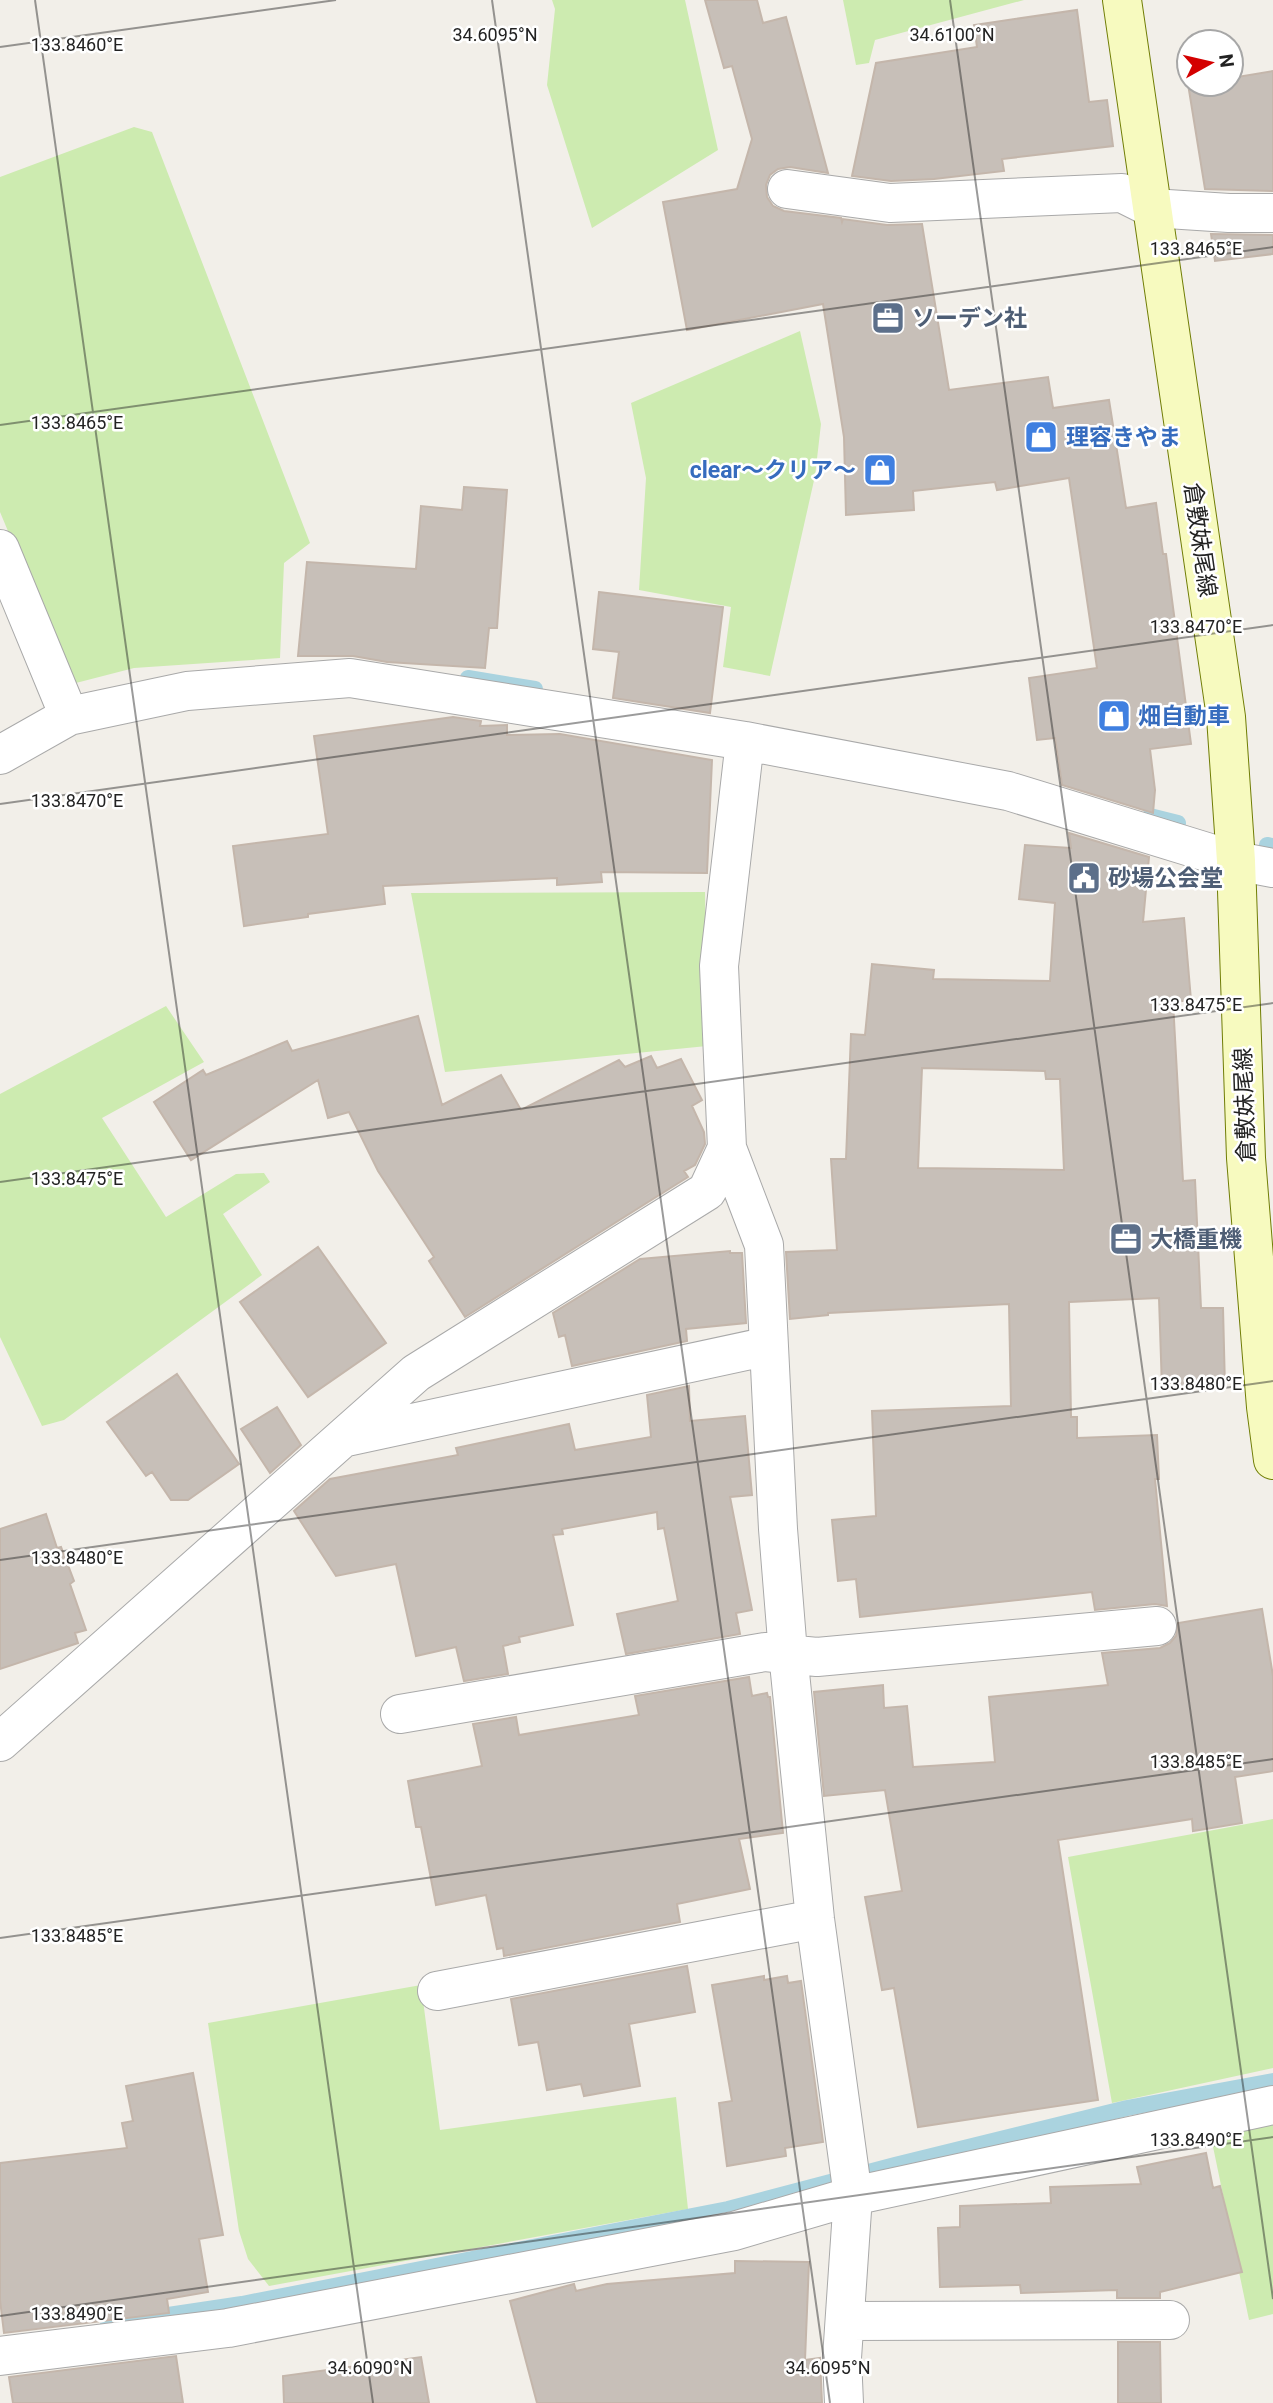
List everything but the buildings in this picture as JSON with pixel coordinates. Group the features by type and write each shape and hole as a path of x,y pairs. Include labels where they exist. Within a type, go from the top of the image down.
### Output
{"main road":[{"name":"倉敷妹尾線","path":"1122,0 1226,718 1255,865 1246,1158 1273,1460"}],"street":[{"path":"787,189 891,203 1122,193 1152,208 1229,214 1273,213"},
{"path":"0,549 69,716"},
{"path":"0,755 69,716 187,691 350,678 745,741 1008,790 1255,865"},
{"path":"745,741 719,966 727,1148 764,1245 778,1529 788,1653 815,1919 851,2181 842,2358 844,2403"},
{"path":"0,1742 416,1373 706,1191 727,1148"},
{"path":"344,1437 769,1346"},
{"path":"400,1714 765,1652 817,1657 1157,1626"},
{"path":"436,1991 815,1919"},
{"path":"0,2356 228,2328 734,2231 851,2181 1273,2105"},
{"path":"845,2321 1170,2320"}],"green space":[{"path":"552,0 685,0 718,150 592,228 547,85 555,9"},
{"path":"843,0 1024,0 875,40 869,63 856,65"},
{"path":"134,127 152,132 310,543 284,563 280,658 134,668 72,684 0,512 0,177"},
{"path":"800,331 821,424 815,476 770,676 723,667 731,607 639,590 646,478 631,403"},
{"path":"705,892 707,1046 445,1072 411,893"},
{"path":"166,1006 204,1062 102,1118 166,1217 236,1174 264,1173 270,1182 223,1214 262,1275 64,1420 42,1426 0,1337 0,1094"},
{"path":"1273,1819 1273,2068 1112,2103 1068,1857"},
{"path":"421,1985 440,2130 676,2097 688,2209 269,2286 248,2259 239,2231 208,2023"},
{"path":"1273,2121 1273,2314 1249,2320 1211,2137"}],"waterway":[{"path":"468,678 535,689"},
{"path":"1150,816 1178,823"},
{"path":"1267,845 1273,846"},
{"path":"108,2324 242,2304 728,2209 1127,2108 1273,2081"}],"place":[{"name":"ソーデン社","path":"888,318"},
{"name":"理容きやま","path":"1041,437"},
{"name":"clear～クリア～","path":"880,470"},
{"name":"畑自動車","path":"1114,716"},
{"name":"砂場公会堂","path":"1084,878"},
{"name":"大橋重機","path":"1126,1239"}]}
